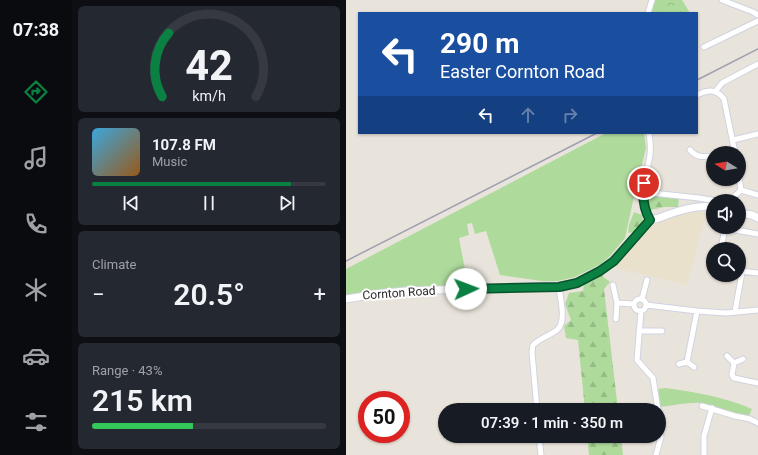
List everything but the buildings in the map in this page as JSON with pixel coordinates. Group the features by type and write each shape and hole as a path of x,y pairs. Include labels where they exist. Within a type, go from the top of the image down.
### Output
{"main road":[{"name":"Cornton Road","path":"346,299 406,291 543,286 559,287 577,283 600,271 614,261 650,220 672,212 694,207 706,207"},
{"path":"746,214 758,218"}],"street":[{"path":"648,12 652,0"},
{"path":"722,0 758,15"},
{"path":"704,47 758,21"},
{"path":"715,92 722,83 758,64"},
{"path":"698,95 710,90 719,94 724,99 734,146"},
{"path":"649,134 650,151 643,192 643,202 644,208 650,220"},
{"path":"733,140 758,134"},
{"path":"690,150 695,155 700,157 706,157"},
{"path":"740,186 741,190"},
{"path":"741,190 758,195"},
{"path":"737,194 741,190"},
{"path":"643,192 706,199"},
{"path":"746,232 758,234"},
{"path":"746,272 758,273"},
{"path":"642,299 647,280"},
{"path":"735,312 739,282"},
{"path":"613,285 617,303 616,319"},
{"path":"536,403 532,352 533,345 558,329 563,318 559,287"},
{"path":"617,303 634,304 638,300 642,299"},
{"path":"642,299 645,301 646,305"},
{"path":"634,304 636,309 641,311"},
{"path":"646,305 697,311 735,312 758,310"},
{"path":"646,305 644,310 641,311 637,360 653,378 657,403"},
{"path":"687,362 697,311"},
{"path":"639,331 662,331"},
{"path":"727,356 734,363"},
{"path":"734,363 743,359"},
{"path":"679,364 687,362 694,367"},
{"path":"734,363 732,375 734,378 758,384"},
{"path":"702,406 750,419 758,423"},
{"path":"704,455 704,436 712,408"},
{"path":"539,443 540,455"},
{"path":"656,455 660,443"}],"shaded area":[{"path":"691,211 706,212 687,285 611,267 649,228 671,216"}],"green space":[{"path":"653,0 682,0 689,12 650,12"},
{"path":"604,134 644,134 646,148 625,238 611,255 601,264 575,277 558,281 542,281 500,275 486,231 475,234 472,223 467,224 469,235 459,238 466,275 476,273 478,281 475,284 384,289 346,295 346,269"},
{"path":"655,195 679,197 678,207 664,207 651,210 648,208 646,202 648,196"},
{"path":"634,212 642,215 643,222 635,232 628,233 629,225"},
{"path":"601,275 610,282 604,289 617,403 584,403 578,340 566,338 564,326 571,320 565,304 569,293 583,291 584,284"},
{"path":"665,388 687,391 731,401 752,409 749,416 700,403 666,406 666,403 659,403 657,389"},
{"path":"588,443 622,443 623,455 589,455"}],"railway":[{"path":"698,79 758,49"},
{"path":"346,261 595,134"}],"route":[{"path":"466,289 559,287 577,283 600,271 614,261 627,248 650,220 643,202 642,195 644,183"}]}
